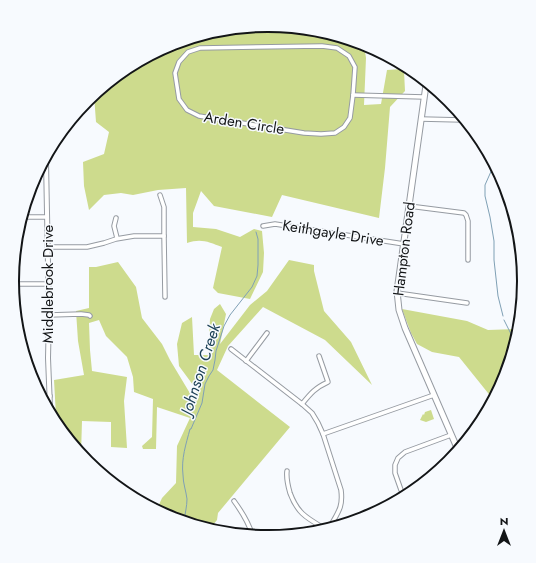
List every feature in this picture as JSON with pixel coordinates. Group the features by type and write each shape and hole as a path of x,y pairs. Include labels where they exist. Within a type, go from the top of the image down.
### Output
{"main road":[{"name":"Hampton Road","path":"425,89 397,293 399,310 405,328 456,445"}],"street":[{"name":"Arden Circle","path":"322,46 337,48 349,56 355,67 353,95 350,118 344,127 335,133 304,133 199,116 187,110 179,99 175,73 179,62 188,52 200,48 322,46"},
{"path":"353,95 424,97"},
{"path":"421,119 457,120"},
{"name":"Middlebrook Drive","path":"46,169 49,315 48,358 50,402"},
{"path":"160,195 164,207 165,297"},
{"path":"409,206 464,213 468,221 468,260"},
{"path":"27,217 47,217"},
{"path":"116,218 114,226 117,238"},
{"name":"Keithgayle Drive","path":"263,226 275,224 404,244"},
{"path":"48,246 87,246 104,243 117,238 134,236 164,236"},
{"path":"19,284 48,284"},
{"path":"397,293 467,302"},
{"path":"49,315 81,314 90,316"},
{"path":"246,361 267,333"},
{"path":"231,349 302,404 312,413 318,423 341,490 341,508 333,522"},
{"path":"302,404 311,393 328,382 319,356"},
{"path":"323,434 434,395"},
{"path":"401,490 395,473 395,465 398,458 405,452 451,434"},
{"path":"287,471 286,479 293,501 297,508 302,514 319,525"},
{"path":"234,501 246,519 250,530"}],"green space":[{"path":"268,32 284,33 317,37 365,52 364,105 381,104 387,70 398,69 404,73 405,91 390,107 379,218 282,195 272,217 214,206 201,191 193,213 193,227 216,229 240,237 254,229 262,231 264,253 263,272 250,299 218,293 213,288 222,247 209,242 201,241 187,243 186,188 158,190 133,195 121,193 104,195 89,210 84,186 83,162 104,154 109,132 96,122 95,103 130,74 173,51 219,37"},
{"path":"289,260 314,265 314,271 324,311 351,342 372,385 325,340 263,307 228,346 217,370 290,427 218,513 217,520 213,524 173,512 159,505 162,498 176,483 177,446 190,418 157,407 156,449 143,449 142,446 152,437 153,399 134,392 133,377 127,357 106,336 99,320 89,323 92,371 127,377 124,401 127,448 111,447 111,422 82,421 81,446 56,412 54,380 84,375 78,341 76,311 89,308 89,267 118,262 136,287 142,318 162,344 194,400 199,398 193,385 179,366 177,344 182,323 192,317 194,355 208,355 210,319 214,309 220,304 226,314 220,344 250,305 267,291"},
{"path":"402,309 467,321 488,330 512,329 504,362 490,395 459,357 432,352 417,344"},
{"path":"431,410 434,419 426,422 420,420 425,412"}],"waterway":[{"path":"491,171 485,185 485,196 494,241 494,260 498,296 503,316"},
{"name":"Johnson Creek","path":"185,516 187,499 183,481 183,457 190,429 202,403 205,384 213,370 216,351 224,326 230,315 252,287 257,276 258,239 256,232"},
{"path":"504,320 511,334"}]}
